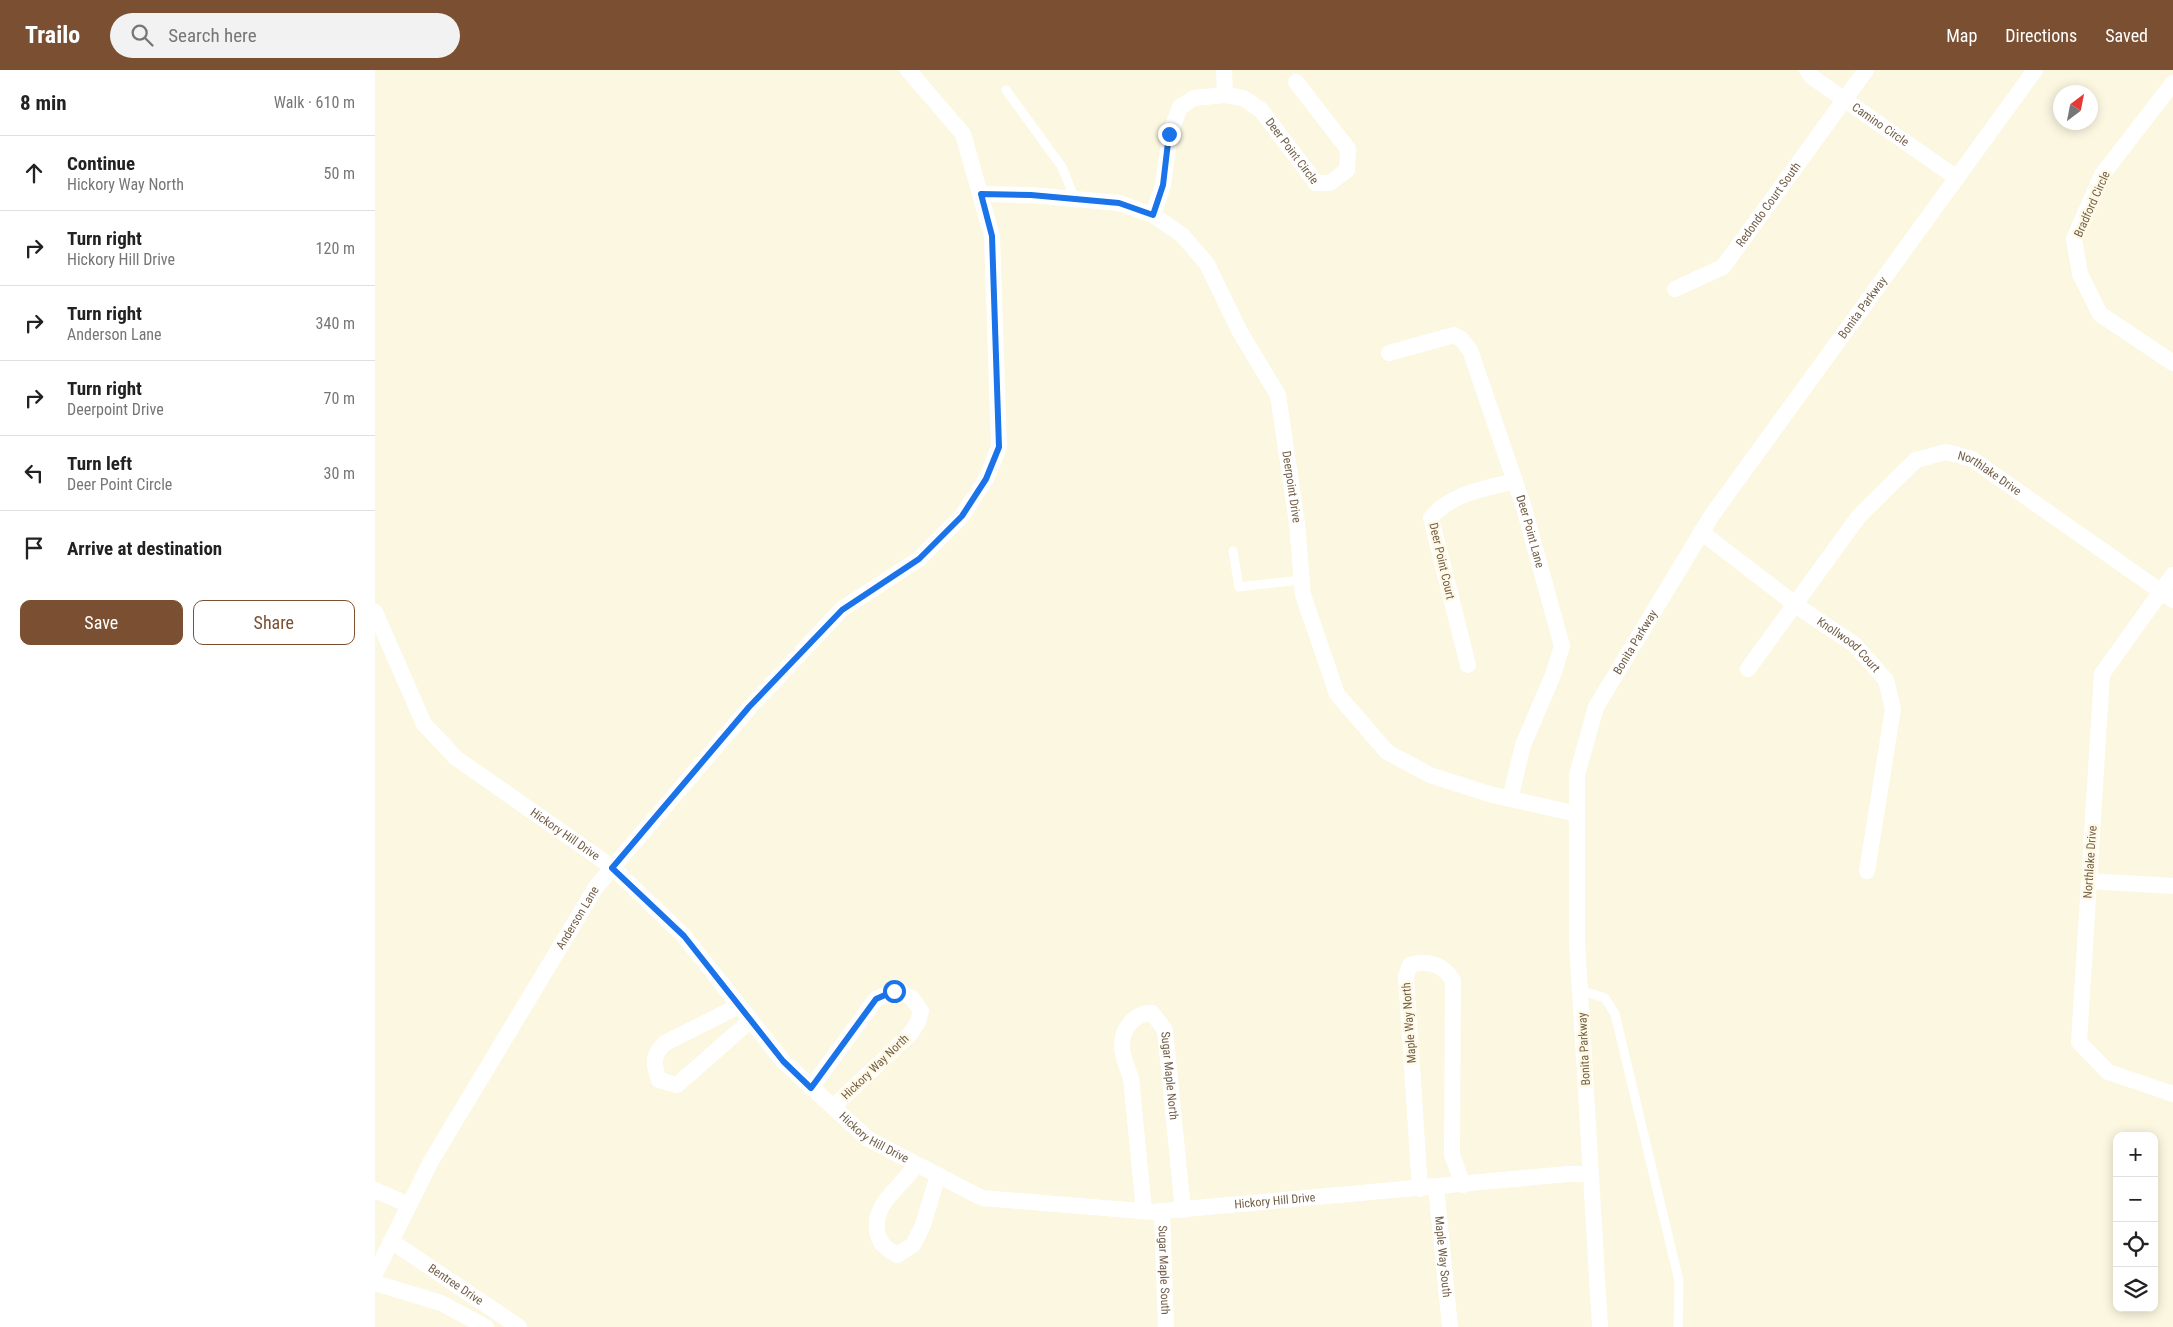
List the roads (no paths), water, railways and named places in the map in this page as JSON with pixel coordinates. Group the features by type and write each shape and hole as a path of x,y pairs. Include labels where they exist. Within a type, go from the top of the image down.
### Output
{"street":[{"name":"Anderson Lane","path":"375,1274 430,1163 596,887 749,707 842,610 919,559 962,516 986,479 999,447 992,236 963,134 908,70"},
{"path":"1224,70 1225,95"},
{"name":"Camino Circle","path":"1807,70 1813,77 1957,178"},
{"name":"Redondo Court South","path":"1675,289 1723,267 1866,70"},
{"name":"Bonita Parkway","path":"1600,1327 1577,941 1577,775 1596,707 1712,515 2035,70"},
{"name":"Deer Point Circle","path":"1153,215 1163,185 1169,134 1180,107 1194,98 1225,95 1243,98 1261,110 1316,183 1330,184 1347,170 1348,149 1296,82"},
{"name":"Bradford Circle","path":"2173,83 2102,175 2075,239 2079,274 2100,314 2173,363"},
{"name":"Deerpoint Drive","path":"981,194 1031,195 1119,203 1153,215 1183,235 1207,264 1241,332 1278,395 1297,523 1303,595 1337,694 1387,752 1430,775 1510,799 1577,814"},
{"name":"Deer Point Lane","path":"1389,353 1453,335 1461,339 1470,350 1524,508 1562,646 1553,674 1523,745 1510,799"},
{"name":"Northlake Drive","path":"1748,669 1859,516 1916,460 1946,452 1972,459 2167,595 2102,674 2079,1042 2108,1072 2173,1094"},
{"name":"Deer Point Court","path":"1467,665 1431,518 1438,509 1454,498 1515,481"},
{"name":"Knollwood Court","path":"1701,532 1796,604 1855,645 1886,680 1893,708 1867,871"},
{"path":"2167,595 2173,575"},
{"name":"Hickory Hill Drive","path":"375,612 424,724 455,758 612,868 684,936 783,1061 869,1139 981,1198 1162,1212 1568,1174 1591,1174"},
{"path":"2089,881 2173,886"},
{"name":"Maple Way North","path":"1420,1189 1406,976 1410,965 1424,961 1448,971 1453,981 1452,1154 1463,1185"},
{"name":"Hickory Way North","path":"811,1088 876,999 894,991 901,992 912,998 921,1011 918,1022 911,1033 833,1107"},
{"path":"739,1006 665,1043 658,1050 653,1064 659,1080 677,1086 751,1020"},
{"name":"Sugar Maple North","path":"1144,1212 1131,1078 1124,1059 1122,1046 1125,1032 1130,1024 1136,1017 1146,1013 1153,1014 1165,1030 1183,1210"},
{"path":"917,1165 886,1200 876,1224 881,1243 897,1255 913,1245 923,1225 938,1175"},
{"name":"Maple Way South","path":"1436,1187 1450,1327"},
{"path":"375,1190 409,1205"},
{"name":"Sugar Maple South","path":"1162,1212 1166,1327"},
{"name":"Bentree Drive","path":"391,1242 519,1327"},
{"name":"Bentree Drive","path":"375,1283 441,1303 486,1327"}],"lane":[{"path":"1006,90 1062,167 1075,199"},
{"path":"1233,551 1239,587 1301,580"},
{"path":"1580,990 1605,998 1615,1014 1679,1281 1678,1327"}]}
